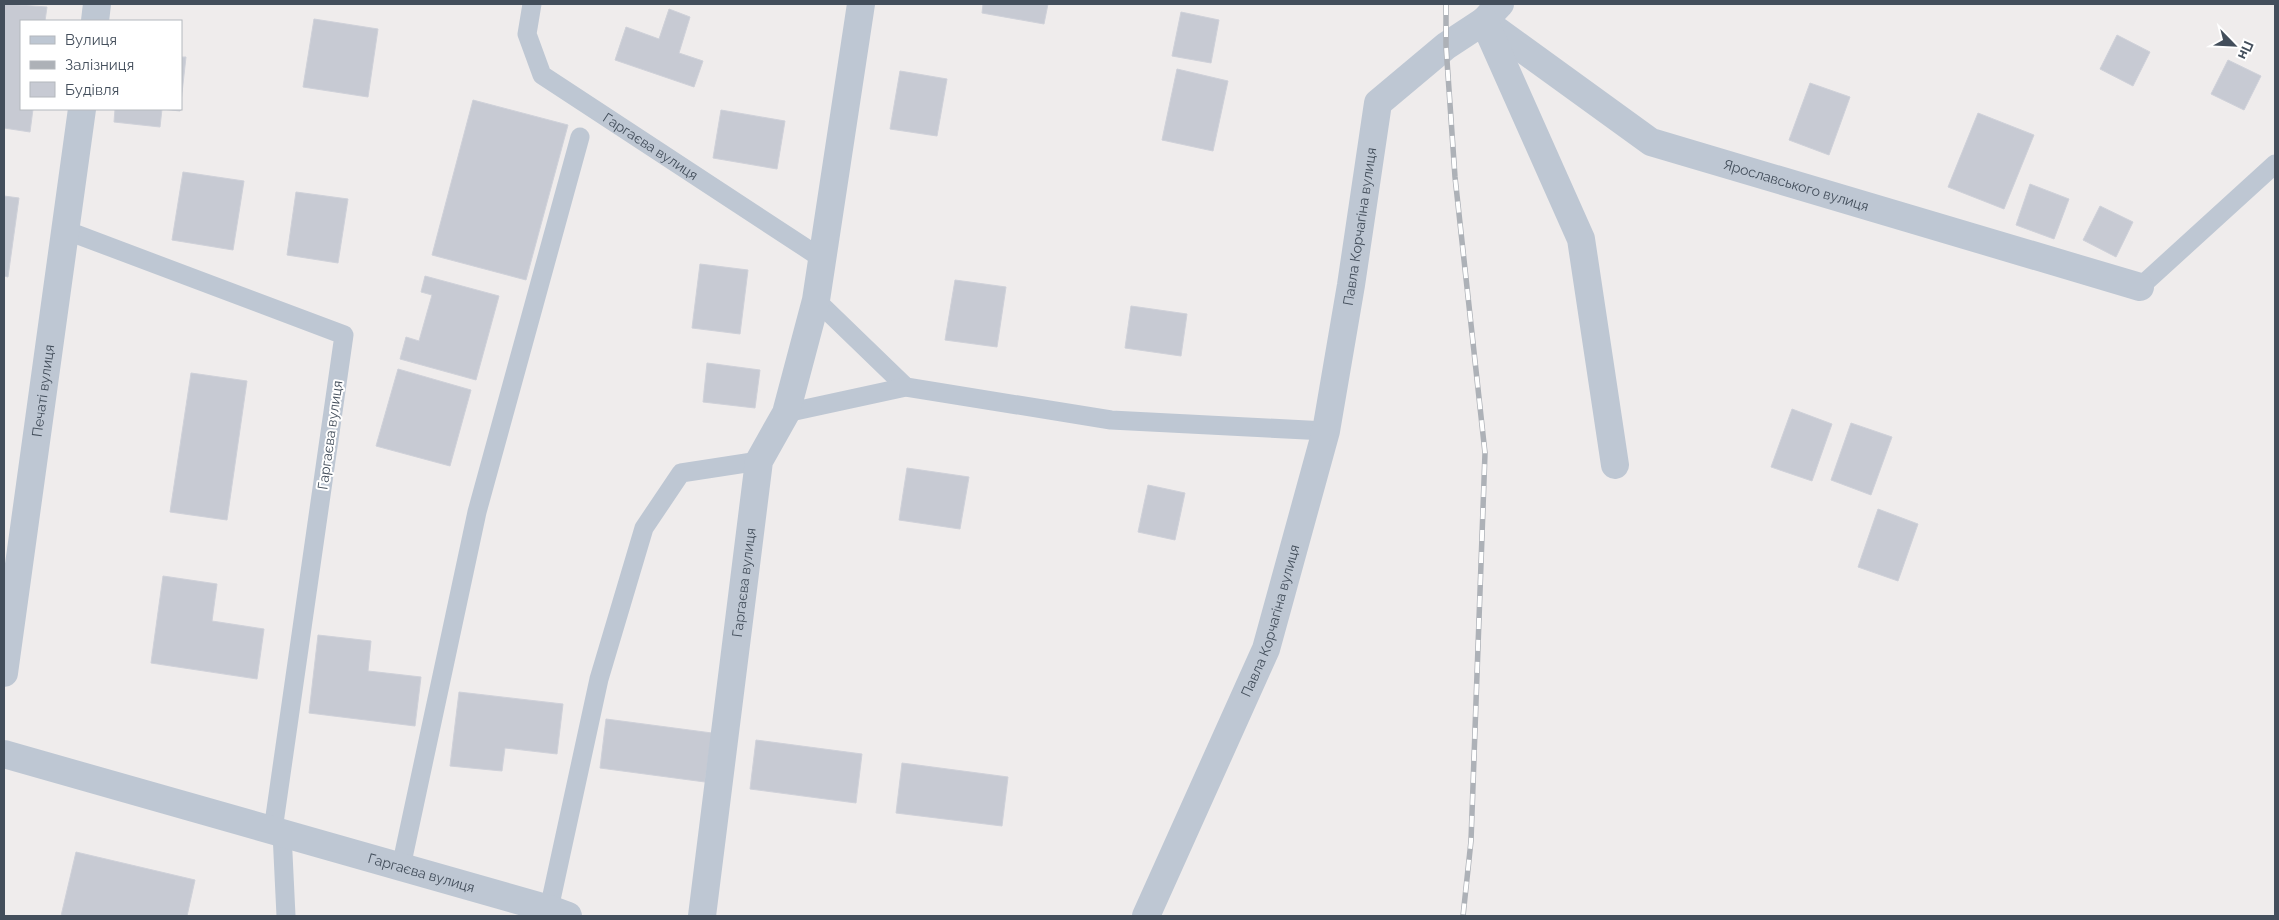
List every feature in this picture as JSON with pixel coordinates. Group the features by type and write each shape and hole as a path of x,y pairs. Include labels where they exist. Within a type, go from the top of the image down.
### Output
{"street":[{"path":"94,20 97,4"},
{"name":"Гаргаєва вулиця","path":"702,916 759,461 786,413 816,300 861,4"},
{"path":"1492,12 1581,239 1615,465"},
{"name":"Ярославського вулиця","path":"1492,12 1651,142 2140,287"},
{"name":"Павла Корчагіна вулиця","path":"1146,916 1266,649 1326,431 1352,285 1378,103 1446,46 1492,12"},
{"name":"Печаті вулиця","path":"4,673 82,110"},
{"name":"Гаргаєва вулиця","path":"4,754 559,912"}],"lane":[{"name":"Гаргаєва вулиця","path":"532,4 527,34 542,75 822,258"},
{"path":"401,867 477,512 580,137"},
{"path":"2140,287 2275,164"},
{"name":"Гаргаєва вулиця","path":"66,230 344,335 278,832"},
{"path":"816,300 906,387"},
{"path":"786,413 906,387 1111,420 1326,431"},
{"path":"559,912 599,679 644,528 681,473 759,461"},
{"path":"278,832 286,916"}],"building":[{"path":"4,4 47,7 45,20 20,20 20,110 33,110 30,132 4,128"},
{"path":"983,4 1048,4 1044,24 982,13"},
{"path":"669,9 690,17 679,53 703,61 694,87 615,60 626,27 659,39"},
{"path":"1181,12 1219,20 1211,63 1172,56"},
{"path":"314,19 378,29 368,97 303,87"},
{"path":"2117,35 2150,52 2133,86 2100,69"},
{"path":"182,57 186,57 182,93"},
{"path":"2228,60 2261,76 2244,110 2211,94"},
{"path":"1177,69 1228,81 1213,151 1162,140"},
{"path":"900,71 947,79 937,136 890,129"},
{"path":"1810,83 1850,97 1829,155 1789,140"},
{"path":"473,100 568,125 526,280 432,255"},
{"path":"115,110 162,110 160,127 114,122"},
{"path":"721,110 785,121 777,169 713,158"},
{"path":"1978,113 2034,135 2004,209 1948,187"},
{"path":"183,172 244,181 233,250 172,240"},
{"path":"2030,184 2069,199 2054,239 2016,225"},
{"path":"296,192 348,199 338,263 287,255"},
{"path":"4,196 19,198 8,277 4,276"},
{"path":"2100,206 2133,222 2116,257 2083,240"},
{"path":"700,264 748,270 740,334 692,328"},
{"path":"425,276 499,296 476,380 400,359 406,337 419,341 432,295 421,292"},
{"path":"955,280 1006,287 997,347 945,340"},
{"path":"1131,306 1187,314 1181,356 1125,348"},
{"path":"707,363 760,370 755,408 703,402"},
{"path":"398,369 471,390 450,466 376,446"},
{"path":"191,373 247,381 227,520 170,512"},
{"path":"1792,409 1832,424 1812,481 1771,467"},
{"path":"1851,423 1892,437 1871,495 1831,480"},
{"path":"907,468 969,477 960,529 899,520"},
{"path":"1148,485 1185,493 1175,540 1138,532"},
{"path":"1878,509 1918,524 1898,581 1858,567"},
{"path":"163,576 217,584 212,621 264,629 257,679 151,663"},
{"path":"318,635 371,641 368,671 421,677 415,726 309,713"},
{"path":"459,692 563,704 557,754 505,748 502,771 450,766"},
{"path":"606,719 712,733 705,782 600,768"},
{"path":"756,740 862,754 856,803 750,789"},
{"path":"902,763 1008,777 1002,826 896,813"},
{"path":"76,852 195,880 187,916 61,916"}],"railway":[{"path":"1446,4 1446,46 1455,177 1485,453 1471,841 1463,916"}]}
